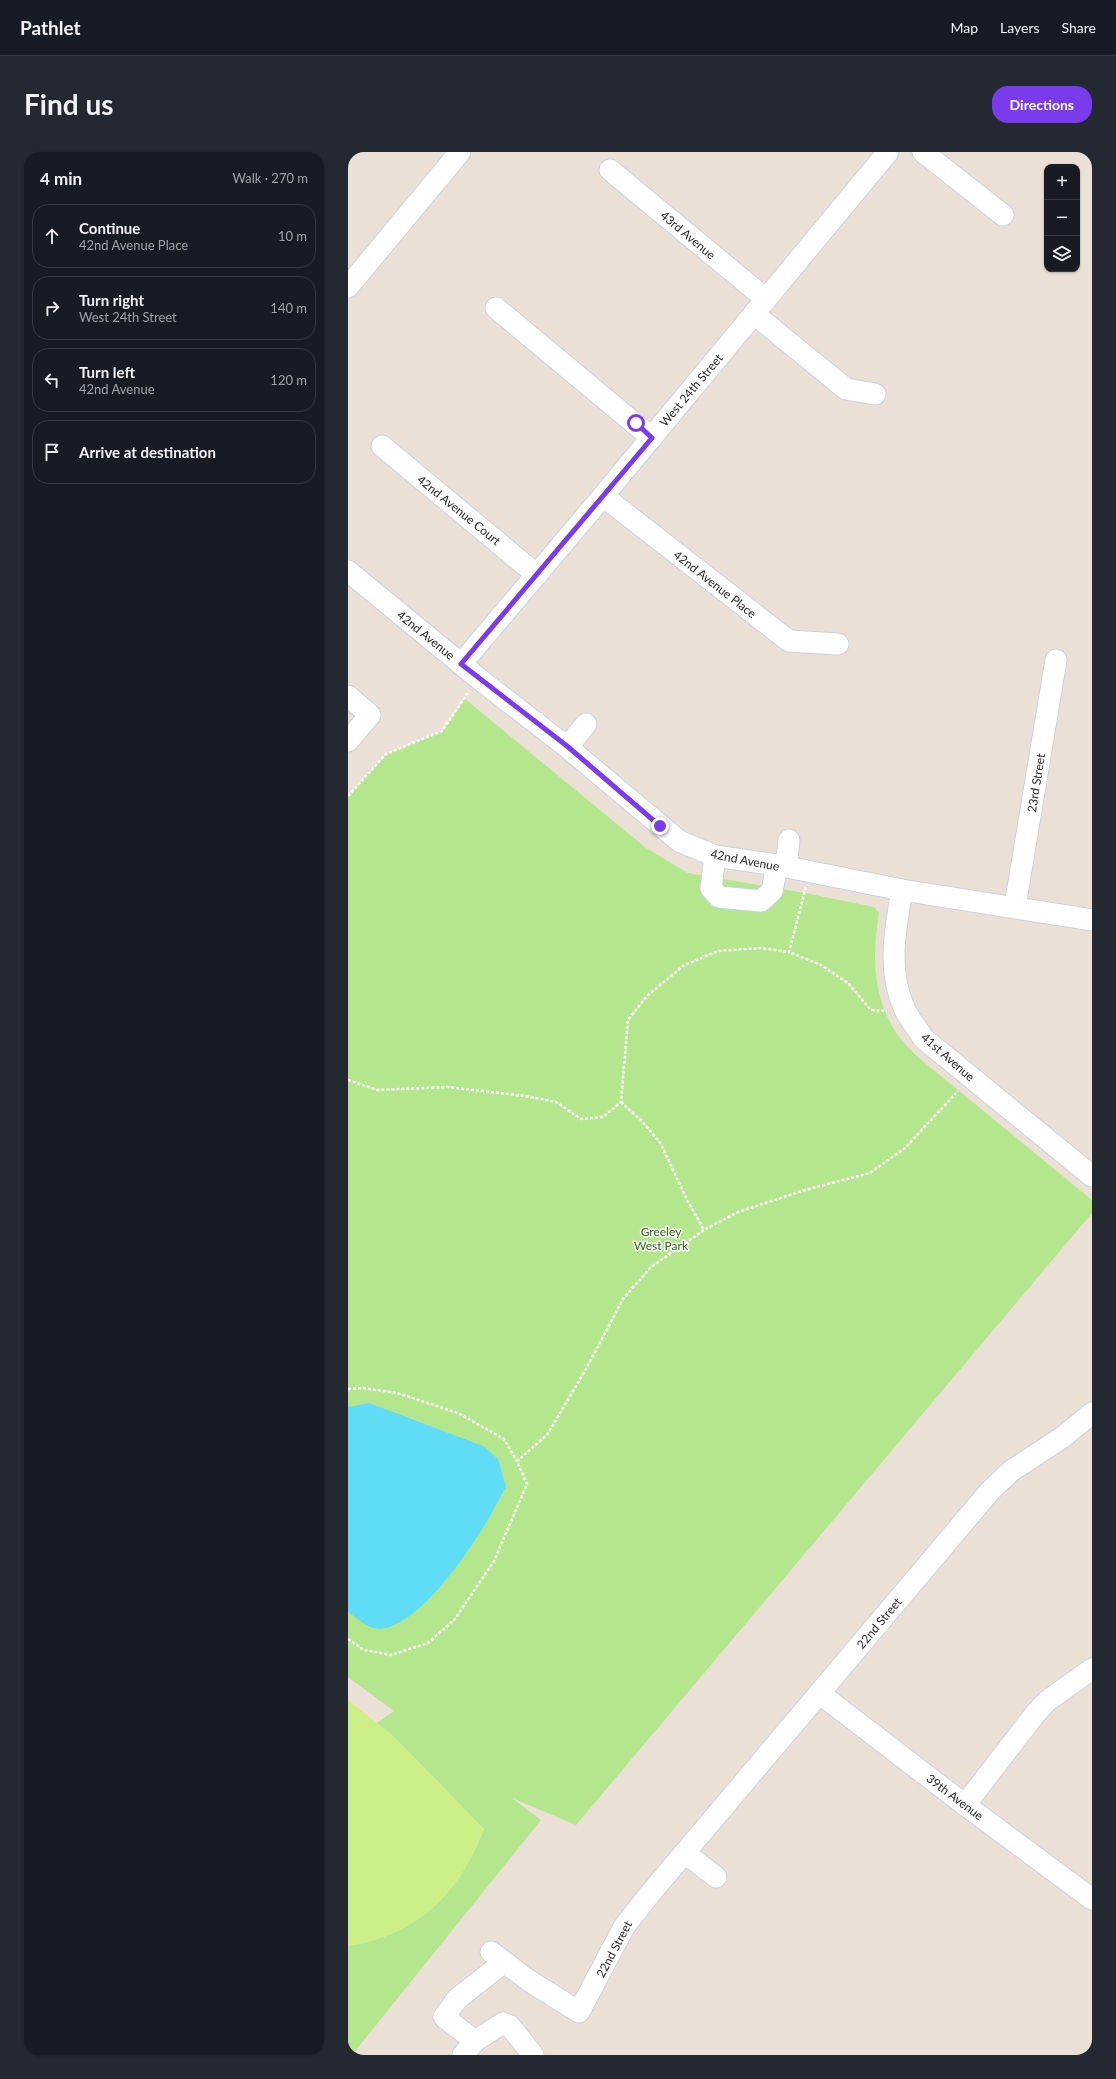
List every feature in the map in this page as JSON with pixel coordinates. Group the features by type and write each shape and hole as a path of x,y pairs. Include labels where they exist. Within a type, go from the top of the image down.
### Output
{"street":[{"path":"348,287 460,152"},
{"path":"923,152 1003,215"},
{"name":"West 24th Street","path":"461,664 652,438 760,307 880,155"},
{"name":"43rd Avenue","path":"610,170 760,307 846,389 876,394"},
{"path":"496,308 652,438"},
{"name":"42nd Avenue Court","path":"382,446 537,574"},
{"name":"42nd Avenue Place","path":"603,496 789,641 838,644"},
{"name":"42nd Avenue","path":"348,571 477,677 567,746 679,840 715,856 782,866 902,890 1015,906 1092,920"},
{"name":"23rd Street","path":"1015,906 1056,660"},
{"path":"348,696 370,715 348,741"},
{"path":"567,746 586,724"},
{"path":"715,856 711,888 719,897 761,901 772,891 782,866 789,840"},
{"name":"41st Avenue","path":"902,890 894,941 894,970 905,1010 924,1038 1092,1176"},
{"name":"22nd Street","path":"469,2048 444,2017 457,1999 497,1957 528,1980 580,2012 624,1927 649,1895 990,1490 1011,1471 1063,1437 1092,1413"},
{"path":"965,1805 1034,1714 1047,1701 1092,1669"},
{"name":"39th Avenue","path":"819,1693 965,1805 1092,1899"},
{"path":"685,1853 716,1878"},
{"path":"469,2048 503,2023 510,2026 533,2055"}],"path":[{"path":"348,796 386,754 442,731 465,699 477,677"},
{"path":"789,952 809,872"},
{"path":"348,1080 377,1090 448,1087 525,1096 556,1102 581,1119 602,1117 621,1102 628,1020 647,996 683,966 718,951 761,948 789,952 821,965 848,983 871,1010 886,1012 905,1010"},
{"path":"517,1461 547,1435 586,1369 623,1299 651,1267 704,1230 738,1212 805,1190 870,1173 905,1148 958,1091"},
{"path":"621,1102 642,1121 661,1144 686,1198 704,1230"},
{"path":"348,1389 363,1388 397,1393 458,1413 504,1439 517,1461 526,1484 494,1561 455,1619 428,1643 391,1655 364,1650 348,1639"}],"green space":[{"name":"Greeley West Park","path":"465,699 646,848 688,873 805,893 874,907 879,913 875,945 878,990 889,1019 897,1034 920,1059 1092,1200 1092,1213 576,1825 512,1798 541,1820 352,2055 348,2055 348,1946 373,1940 396,1932 433,1908 448,1892 462,1873 474,1852 484,1829 393,1736 377,1723 394,1711 348,1677 348,796 386,754 442,731"},
{"path":"348,1700 393,1736 484,1829 474,1852 462,1873 448,1892 433,1908 396,1932 373,1940 348,1946"}],"water":[{"path":"369,1403 483,1446 498,1459 506,1487 479,1535 441,1586 426,1602 410,1615 395,1625 380,1629 367,1625 348,1612 348,1407"}],"route":[{"path":"636,423 652,438 461,664 567,746 660,826"}]}
